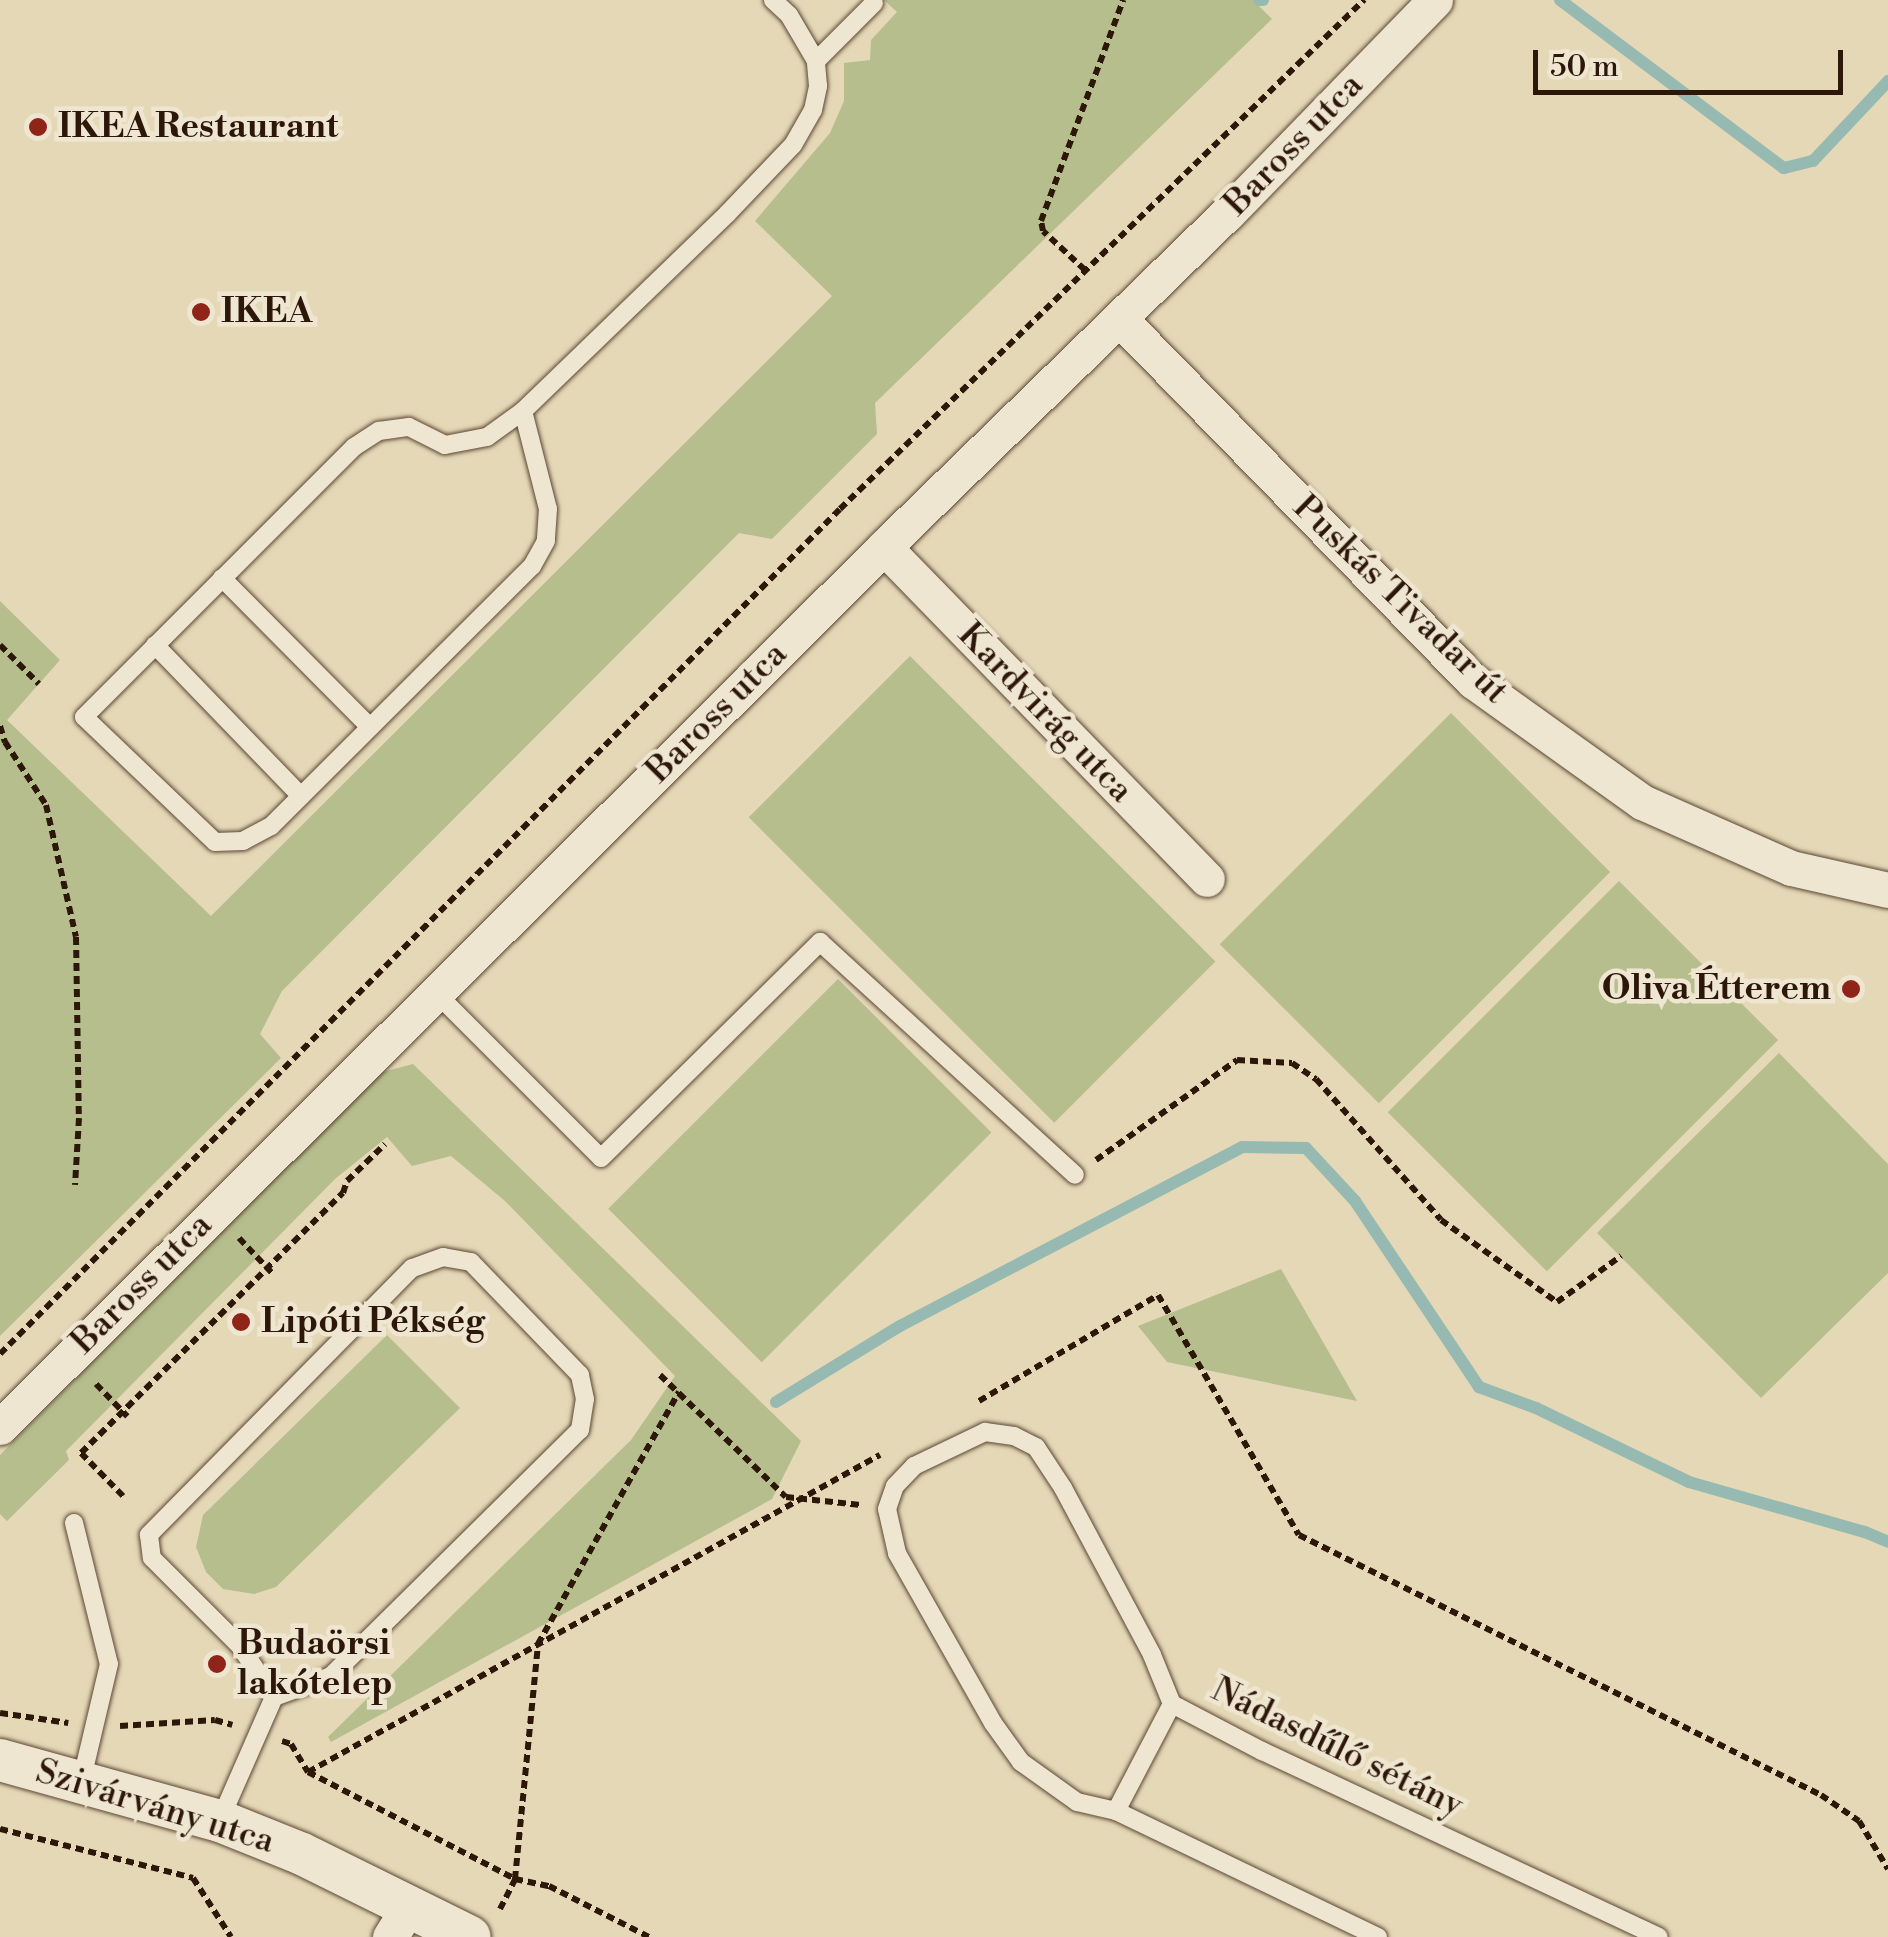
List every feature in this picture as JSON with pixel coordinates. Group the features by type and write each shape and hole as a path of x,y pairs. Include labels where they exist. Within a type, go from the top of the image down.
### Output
{"street":[{"name":"Baross utca","path":"0,1427 1119,318 1434,0"},
{"name":"Puskás Tivadar út","path":"1119,318 1474,681 1642,802 1792,868 1888,890"},
{"name":"Kardvirág utca","path":"884,547 1207,879"},
{"name":"Szivárvány utca","path":"0,1760 220,1821 302,1854 399,1922 470,1937"}],"lane":[{"path":"523,411 548,509 546,541 532,566 271,826 243,842 214,842 84,717 354,447 380,430 408,427 444,445 486,437 523,411 793,146 813,110 818,86 816,61 789,16 773,0"},
{"path":"816,61 874,2"},
{"path":"222,578 369,726"},
{"path":"155,645 301,796"},
{"path":"436,993 601,1158 820,942 1075,1175"},
{"path":"220,1821 274,1697 332,1676 580,1430 585,1400 580,1375 471,1262 443,1257 412,1268 150,1535 152,1558 240,1646 274,1697"},
{"name":"Nádasdűlő sétány","path":"887,1510 895,1486 914,1466 966,1438 1000,1432 1036,1448 1063,1488 1143,1638 1172,1704 1262,1751 1659,1937"},
{"path":"887,1510 897,1553 993,1723 1021,1762 1077,1802 1116,1811 1378,1937"},
{"path":"74,1523 109,1664 81,1782"},
{"path":"1116,1811 1172,1704"}],"path":[{"path":"1085,270 1043,232 1041,221 1123,0"},
{"path":"0,1354 840,510 1364,0"},
{"path":"0,646 39,684"},
{"path":"0,726 5,742 46,805 76,937 74,1020 79,1118 75,1185"},
{"path":"1075,1175 1237,1060 1292,1063 1316,1079 1441,1220 1557,1302 1621,1256"},
{"path":"124,1496 81,1453 270,1270 344,1193 347,1181 385,1144"},
{"path":"239,1238 270,1270"},
{"path":"968,1407 1158,1296 1298,1535 1821,1795 1859,1821 1888,1869"},
{"path":"660,1375 786,1497 804,1496 887,1510"},
{"path":"94,1382 125,1414"},
{"path":"515,1879 538,1644 679,1392"},
{"path":"308,1772 886,1452"},
{"path":"0,1712 95,1725 215,1720 258,1732 291,1744 308,1772 515,1879 549,1886 649,1937"},
{"path":"0,1828 193,1878 231,1937"}],"green space":[{"path":"884,0 1253,0 1272,19 875,403 877,434 772,539 739,533 282,991 260,1034 281,1058 0,1336 0,601 60,660 7,720 211,916 832,296 755,221 830,133 844,101 844,63 870,60 871,40 897,12"},
{"path":"910,656 1215,961 1054,1123 749,817"},
{"path":"1451,713 1610,872 1379,1103 1220,944"},
{"path":"1619,881 1778,1040 1547,1271 1388,1112"},
{"path":"838,979 991,1132 762,1362 608,1209"},
{"path":"1779,1053 1888,1164 1888,1273 1761,1398 1597,1233"},
{"path":"413,1064 801,1441 772,1499 331,1742 328,1737 631,1440 675,1376 505,1201 451,1156 412,1166 387,1137 335,1179 66,1451 69,1460 7,1521 0,1514 0,1455 379,1073"},
{"path":"1281,1269 1357,1401 1167,1362 1138,1326"},
{"path":"387,1335 460,1408 276,1587 254,1594 223,1589 206,1572 196,1547 203,1515"}],"waterway":[{"path":"1560,0 1784,168 1813,161 1888,81"},
{"path":"776,1402 900,1326 1242,1147 1306,1148 1355,1201 1479,1387 1536,1408 1689,1482 1888,1542"}],"place":[{"name":"IKEA Restaurant","path":"38,127"},
{"name":"IKEA","path":"201,312"},
{"name":"Oliva Étterem","path":"1851,989"},
{"name":"Lipóti Pékség","path":"241,1322"},
{"name":"Budaörsi lakótelep","path":"217,1664"}]}
